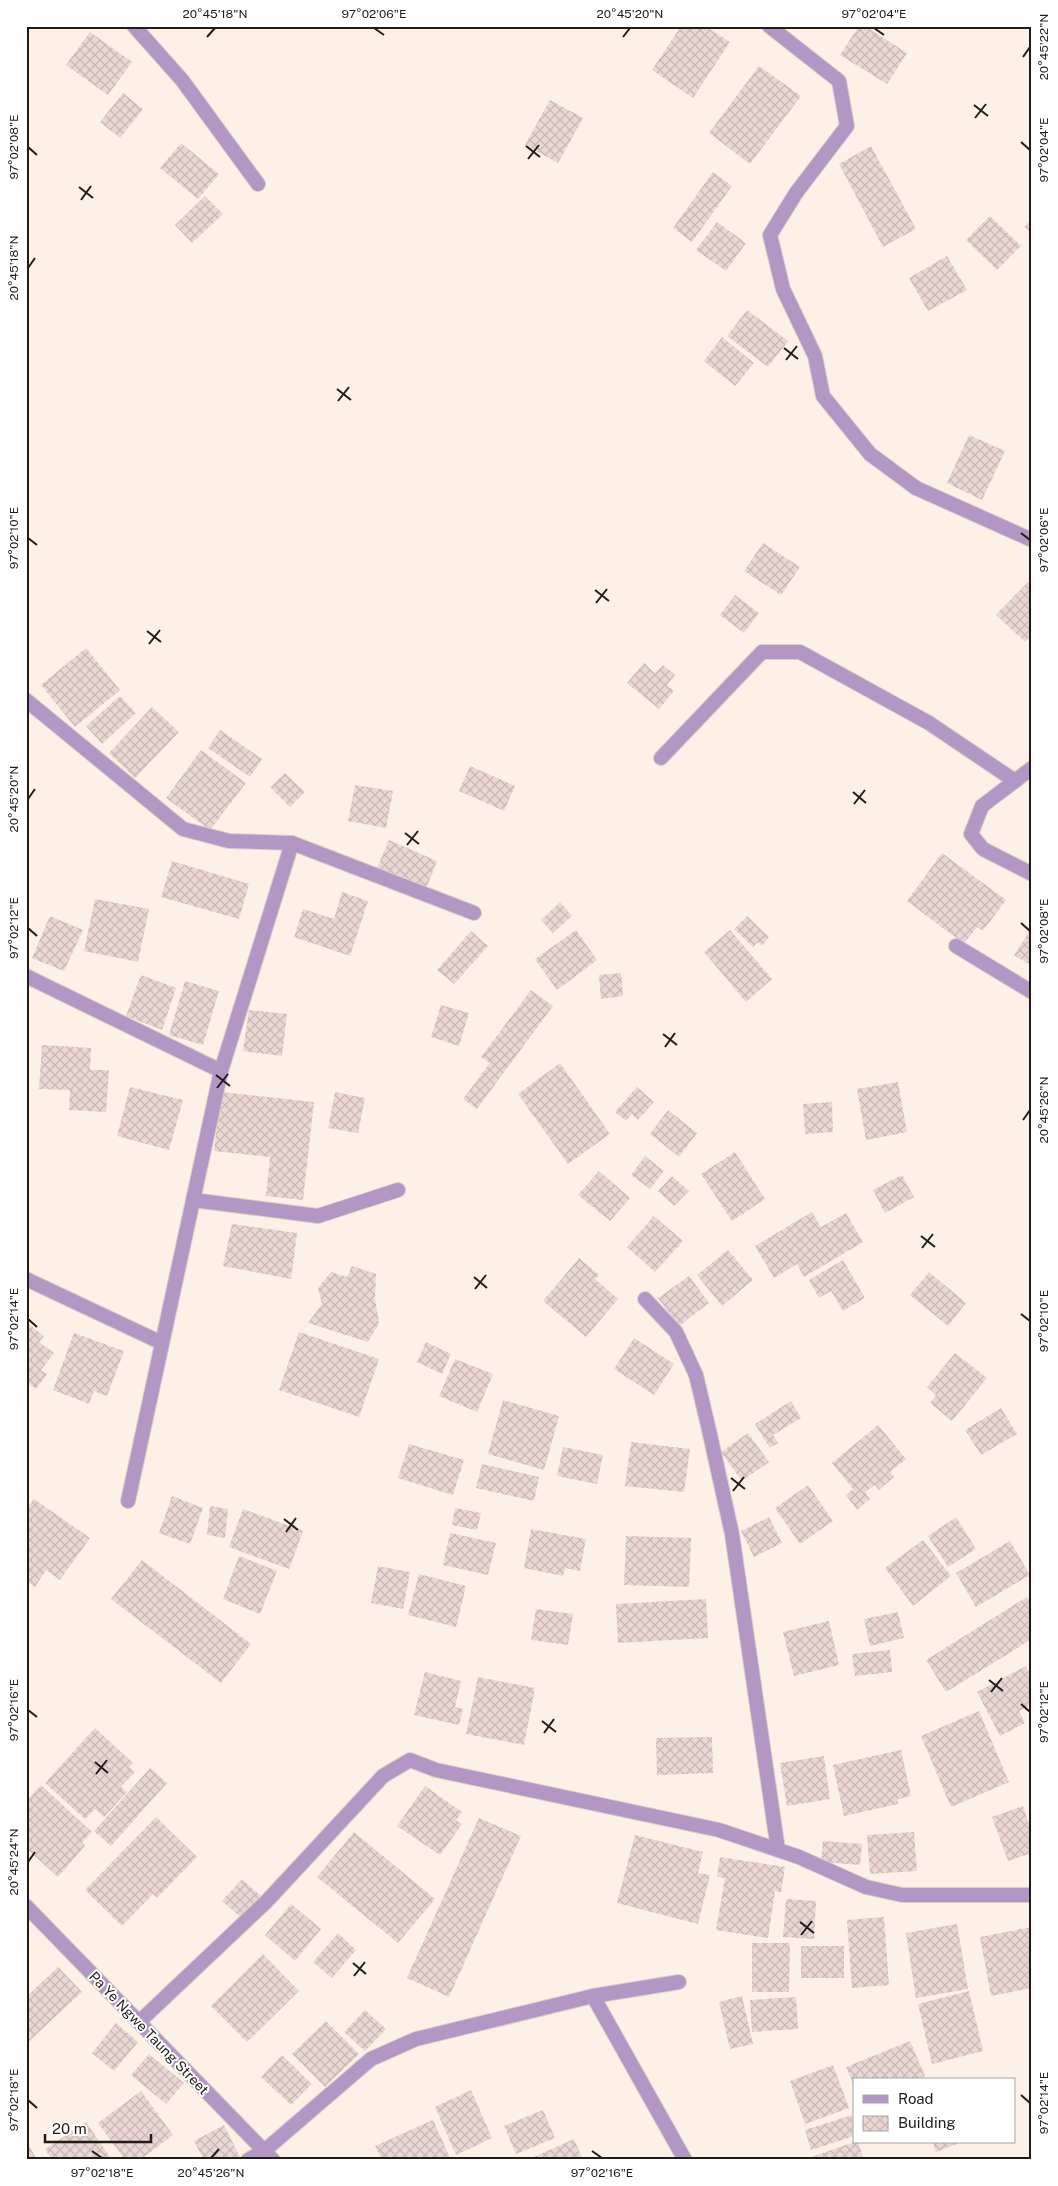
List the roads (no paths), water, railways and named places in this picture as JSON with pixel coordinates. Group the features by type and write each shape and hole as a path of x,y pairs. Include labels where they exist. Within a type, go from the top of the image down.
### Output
{"street":[{"path":"134,26 182,80 258,184"},
{"path":"769,26 839,81 847,126 796,193 770,235 783,289 815,356 823,396 870,454 916,488 1032,540"},
{"path":"661,758 762,652 800,652 929,724 1014,781"},
{"path":"26,700 183,829 229,841 292,843 474,913"},
{"path":"1032,768 982,806 970,834 983,849 1032,874"},
{"path":"128,1501 221,1071 292,843"},
{"path":"956,946 1032,992"},
{"path":"26,976 221,1071"},
{"path":"193,1200 318,1216 398,1190"},
{"path":"26,1279 162,1344"},
{"path":"645,1299 676,1332 696,1375 732,1534 778,1850"},
{"path":"139,2022 266,1902 383,1776 410,1760 436,1770 719,1830 799,1857 866,1887 902,1895 1032,1895"},
{"name":"Pa Ye Ngwe Taung Street","path":"26,1906 268,2155"},
{"path":"248,2160 268,2155 371,2059 416,2039 592,1996 678,1982"},
{"path":"592,1996 685,2160"}]}
